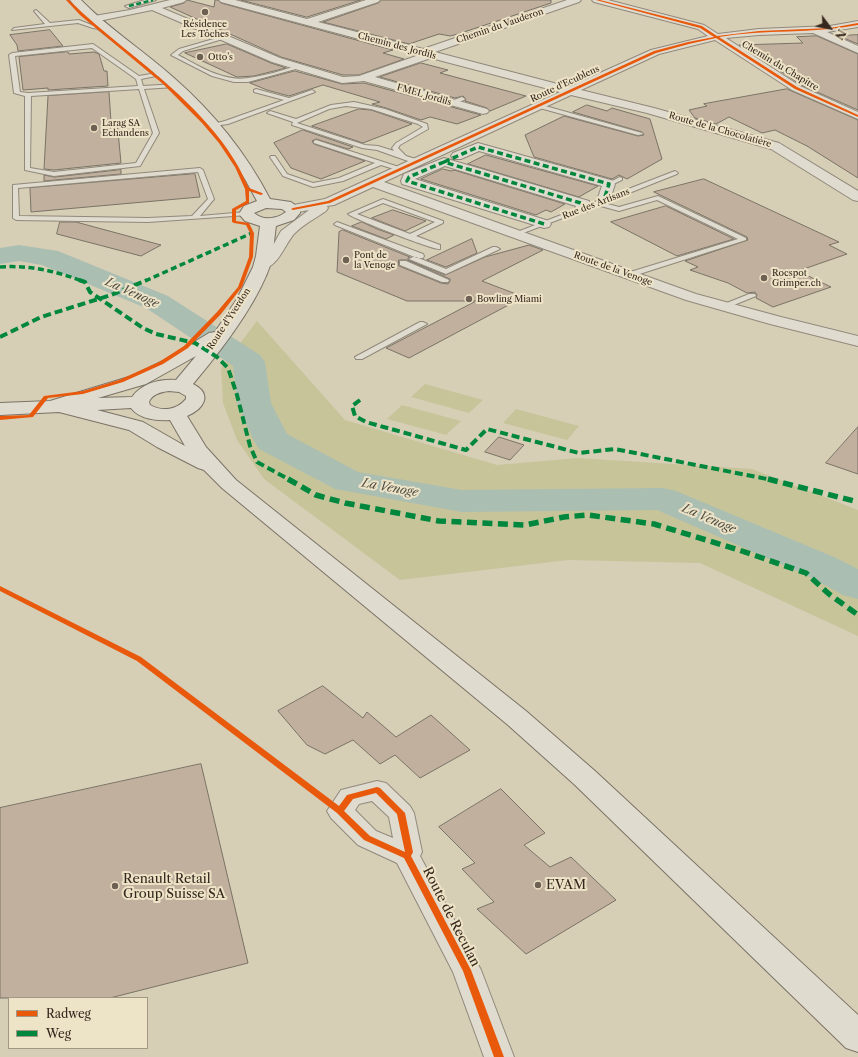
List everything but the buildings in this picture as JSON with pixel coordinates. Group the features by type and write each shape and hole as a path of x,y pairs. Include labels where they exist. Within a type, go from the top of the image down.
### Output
{"main road":[{"path":"75,0 94,19 175,84 216,125 245,163 265,203"},
{"path":"265,203 280,203 293,209 293,213 285,219 269,222 256,221 248,217 246,214 246,212 253,206 265,203"},
{"name":"Route d'Yverdon","path":"181,386 195,356 221,333 236,313 262,266 269,222"},
{"path":"56,405 140,380 169,365 195,356"},
{"path":"181,386 194,392 196,396 196,400 188,409 176,413 153,414 141,408 139,402 143,395 156,388 181,386"},
{"path":"0,409 139,402"},
{"path":"56,405 136,426 164,443 211,467"},
{"path":"176,413 187,435 211,467 267,515 517,718 579,773 858,1037"}],"street":[{"path":"129,6 181,0"},
{"name":"Chemin des Jordils","path":"224,0 570,91"},
{"path":"307,22 375,0"},
{"name":"Chemin du Vauderon","path":"365,78 428,53 576,0"},
{"name":"Chemin du Chapitre","path":"597,0 701,27 796,88 858,116"},
{"path":"94,19 152,4 276,60 342,80 365,78"},
{"name":"Route d'Ecublens","path":"262,266 277,251 286,234 292,228 329,202 656,52 692,41 716,37 746,33 814,29 858,24"},
{"path":"814,29 858,50"},
{"name":"FMEL Jordils","path":"365,78 457,101 484,111"},
{"name":"Route de la Chocolatière","path":"570,91 650,110 775,146 858,197"},
{"path":"544,224 408,181 409,177 478,147 615,182 600,202"},
{"path":"444,162 584,204 582,209"},
{"name":"Route de la Venoge","path":"372,182 721,307 816,332 858,341"},
{"name":"Route d'Ecublens","path":"293,209 329,202"},
{"name":"Route de Reculan","path":"407,856 467,970 499,1057"}],"lane":[{"path":"36,11 49,25"},
{"path":"14,29 79,22 93,28 106,29"},
{"path":"224,37 177,51 174,55 214,75 234,80 248,80 300,67"},
{"path":"28,95 28,170 54,174 138,165 156,133 142,88 138,78 93,46 12,55 17,93 28,95 142,88 175,84"},
{"path":"138,78 163,74"},
{"path":"256,91 289,100"},
{"path":"216,125 226,123 312,92"},
{"path":"270,113 296,121 340,105 351,104 362,105 425,125 426,128 398,144 395,148 401,156"},
{"path":"538,106 640,134"},
{"path":"296,121 294,124 297,126 364,147 378,148 417,161"},
{"path":"316,142 400,169"},
{"path":"273,157 285,175 313,185 341,180 380,163"},
{"path":"194,218 211,199 200,170 15,186 16,218 149,220 194,218 246,214"},
{"name":"Rue des Artisans","path":"516,234 675,173"},
{"path":"600,202 619,209 658,198 744,239 630,275"},
{"path":"409,236 441,222 383,201 351,214 437,248"},
{"path":"337,224 416,257 446,272 496,248"},
{"path":"648,261 661,266"},
{"path":"403,263 445,280"},
{"path":"721,307 752,296"},
{"path":"358,357 423,324"}],"shaded area":[{"path":"377,81 487,112 477,116 367,85"},
{"path":"257,321 345,420 497,465 578,458 752,469 858,510 858,636 700,563 568,560 400,580 264,479 237,440 223,403 221,368"},
{"path":"425,384 483,400 469,413 411,397"},
{"path":"402,405 461,421 446,435 387,419"},
{"path":"516,409 579,426 567,440 503,423"}],"waterway":[{"name":"La Venoge","path":"0,256 19,253 48,257 157,302 249,362 254,403 272,441 348,481 462,501 663,499 820,566 858,586"}],"marked path":[{"path":"129,6 153,0"},
{"path":"444,162 478,147 609,184 604,200"},
{"path":"544,224 407,181 409,177 444,162 584,204 582,209"},
{"path":"0,337 41,317 111,295 187,263 252,233"},
{"path":"0,267 10,266 32,268 76,278 85,282 90,292 143,328 156,334 195,343 217,357 228,368 237,395 250,446 257,462 316,495 345,503 439,521 525,525 564,517 588,515 654,524 739,550 806,573 829,594 858,615"},
{"path":"360,400 352,406 355,416 366,422 466,450 487,429 579,453 615,449 750,475 858,502"}],"cycle path":[{"path":"67,0 81,14 143,65 184,102 220,142 237,167 247,189 261,194"},
{"path":"597,0 701,27 796,88 858,116"},
{"path":"293,209 329,202 655,52 700,40 733,34 830,29 858,24"},
{"path":"0,418 31,416 46,397 83,392 121,381 161,363 186,347 219,313 240,287 251,257 252,233 248,224 234,222 234,209 248,202 247,189"},
{"path":"0,588 139,659 340,811"},
{"path":"407,856 409,852 401,813 377,790 350,797 340,811 367,838 407,856 467,970 499,1057"}],"place":[{"name":"Résidence Les Tôches","path":"205,12"},
{"name":"Otto's","path":"200,57"},
{"name":"Larag SA Echandens","path":"94,128"},
{"name":"Pont de la Venoge","path":"346,260"},
{"name":"Rocspot Grimper.ch","path":"764,278"},
{"name":"Bowling Miami","path":"469,299"},
{"name":"EVAM","path":"538,885"},
{"name":"Renault Retail Group Suisse SA","path":"115,886"}]}
